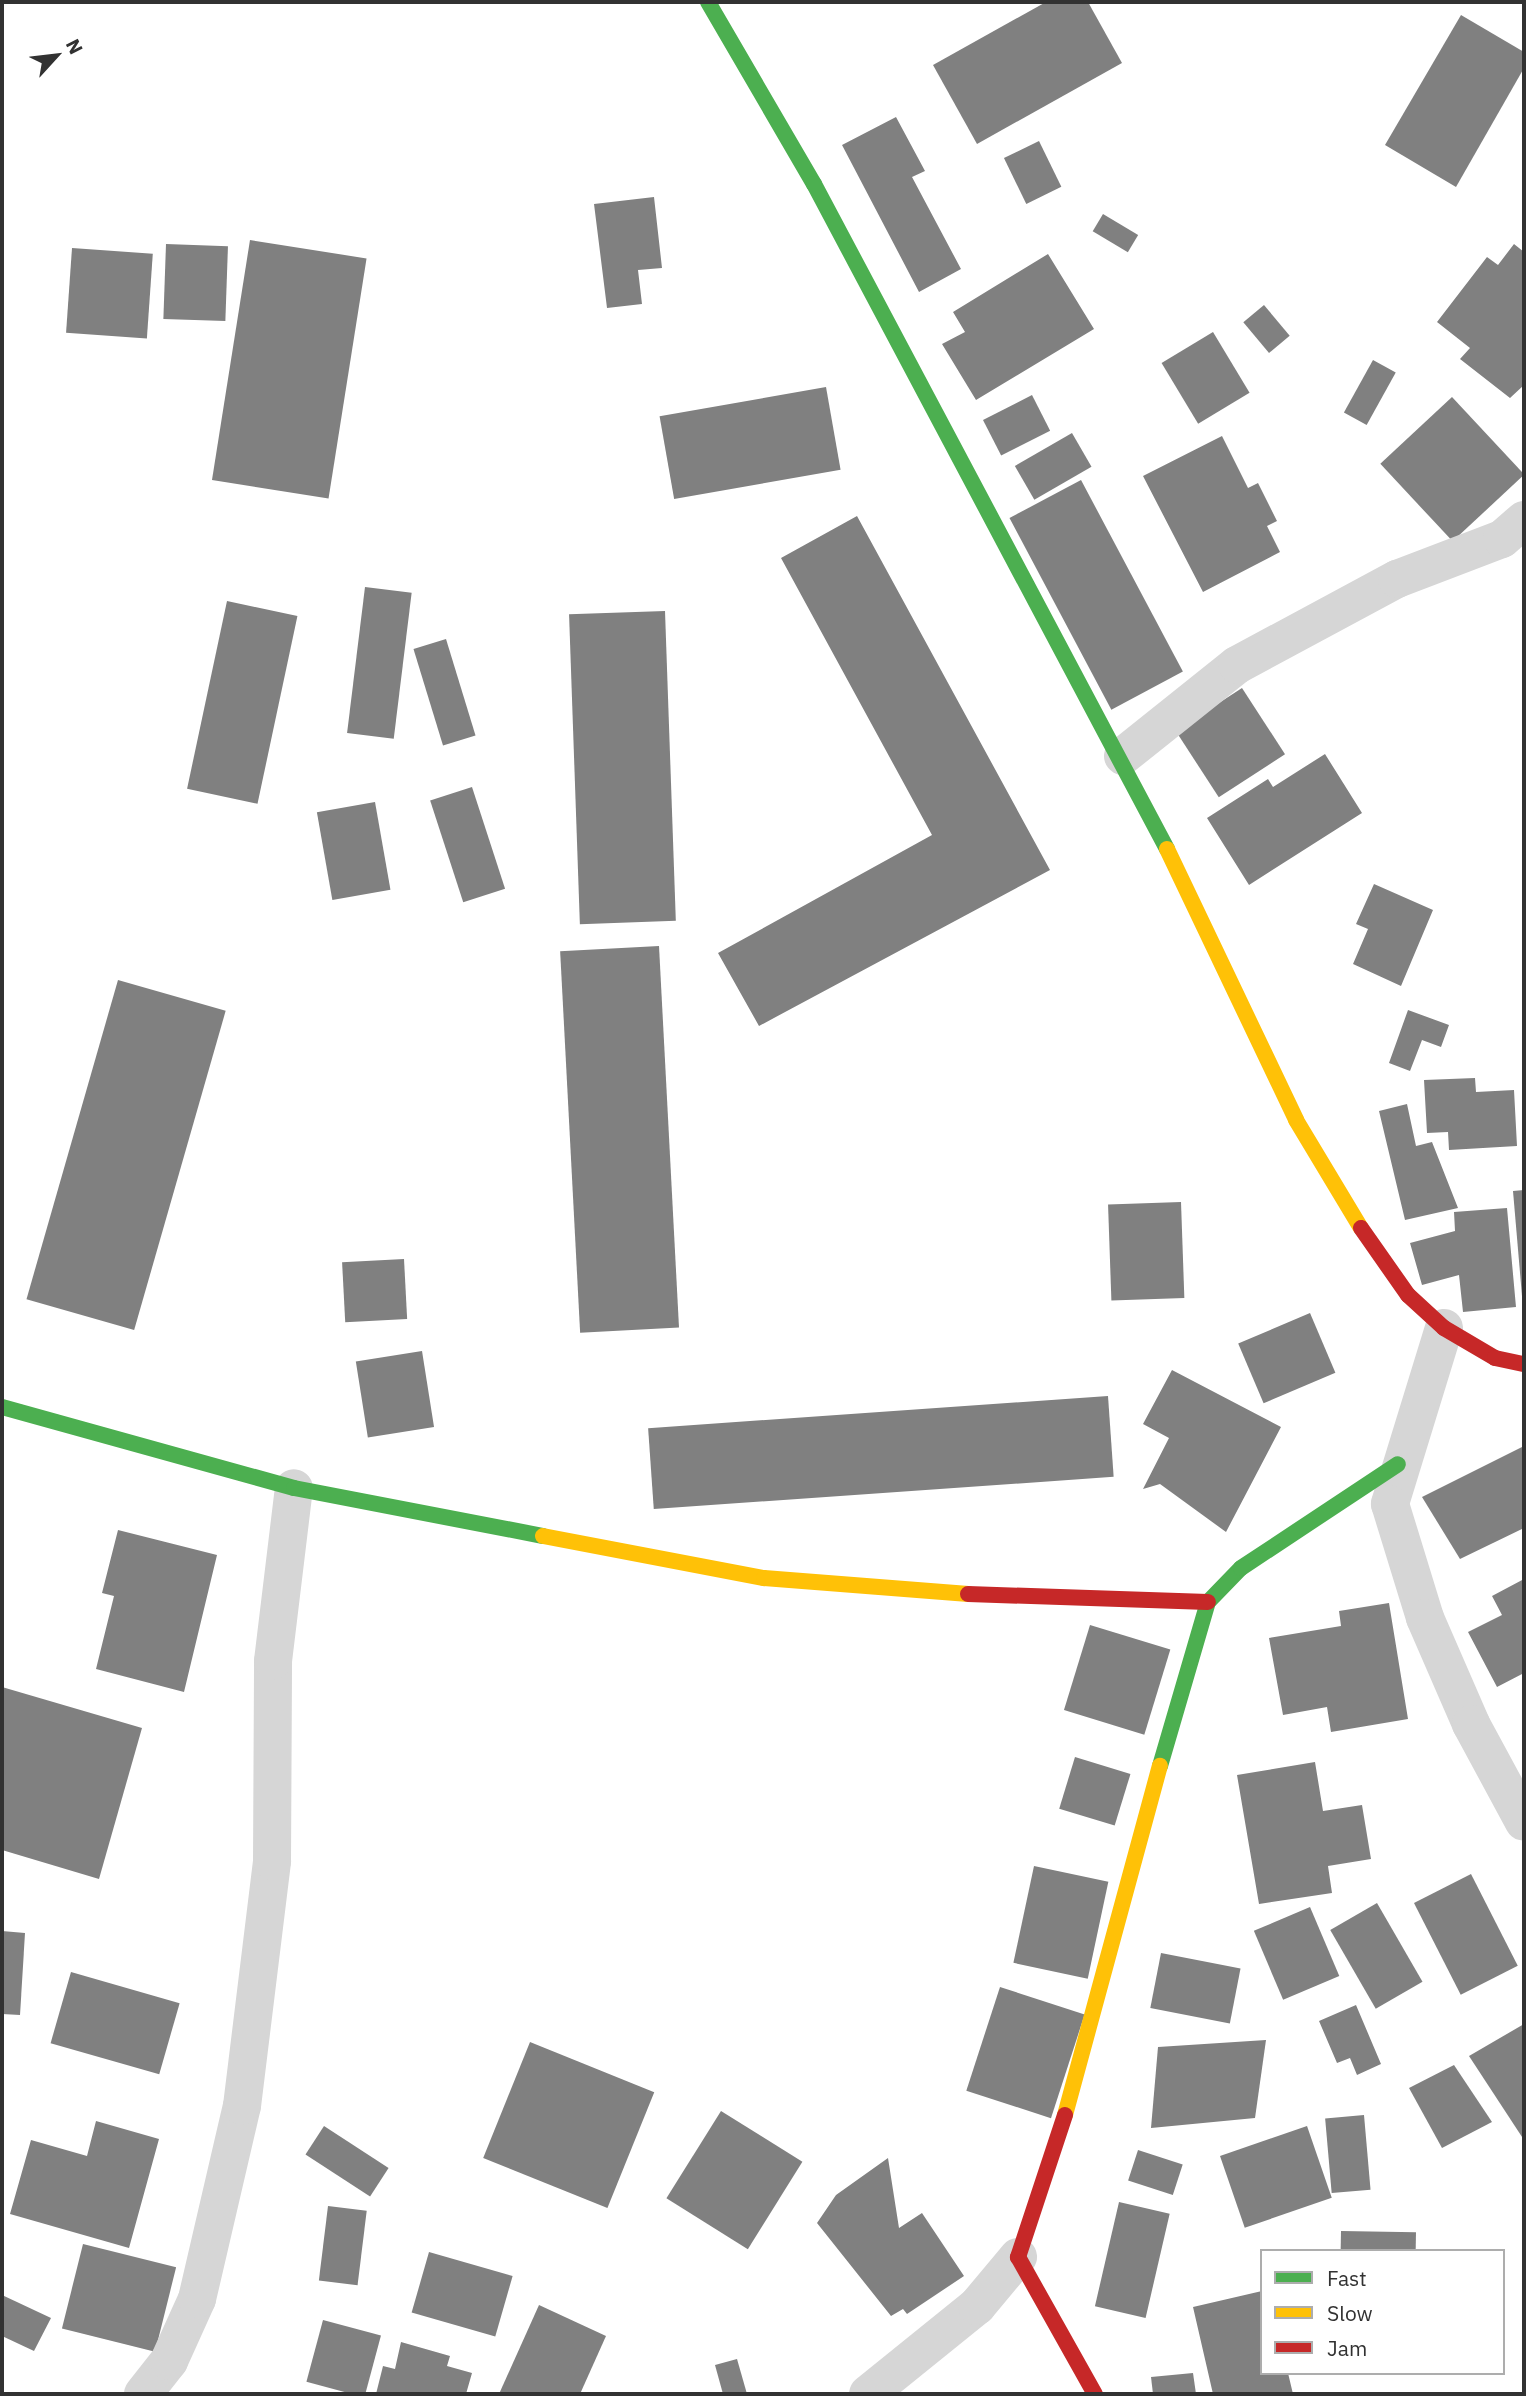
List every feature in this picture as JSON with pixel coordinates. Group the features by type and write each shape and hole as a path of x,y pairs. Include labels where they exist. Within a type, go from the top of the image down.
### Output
{"street":[{"path":"708,2 814,184 908,369 1123,756 1316,1155 1408,1294 1444,1328 1495,1358 1524,1364"},
{"path":"1123,756 1237,666 1386,584 1502,539 1524,520"},
{"path":"1444,1328 1398,1464 1390,1504 1426,1618 1471,1724 1524,1822"},
{"path":"2,1407 293,1488 764,1578 1023,1598 1208,1602"},
{"path":"868,2394 977,2306 1017,2257 1053,2157 1208,1602 1241,1568 1398,1464"},
{"path":"143,2394 169,2361 197,2299 242,2106 272,1861 273,1661 293,1488"},
{"path":"1017,2257 1095,2394"}],"building":[{"path":"1046,2 1088,2 1122,63 977,144 933,65"},
{"path":"1461,15 1524,52 1524,68 1456,187 1385,145"},
{"path":"896,117 925,171 912,177 961,269 919,292 842,145"},
{"path":"1039,141 1061,187 1026,204 1004,158"},
{"path":"654,197 662,268 638,270 642,304 607,308 594,204"},
{"path":"1103,214 1138,235 1128,252 1093,231"},
{"path":"250,240 367,258 329,498 212,480"},
{"path":"166,244 228,246 225,321 163,319"},
{"path":"1514,244 1524,252 1524,385 1510,398 1460,359 1470,348 1437,322 1487,257 1498,265"},
{"path":"72,248 153,254 147,338 66,333"},
{"path":"1048,254 1094,329 976,400 942,344 965,332 953,312"},
{"path":"1264,305 1290,336 1269,353 1243,322"},
{"path":"1213,332 1250,393 1198,424 1162,363"},
{"path":"1373,360 1396,373 1367,425 1344,412"},
{"path":"826,387 841,470 674,499 660,416"},
{"path":"1032,395 1050,431 1001,456 983,420"},
{"path":"1452,397 1524,474 1453,541 1380,464"},
{"path":"1072,433 1092,467 1034,500 1015,466"},
{"path":"1222,436 1248,488 1258,483 1277,521 1267,526 1280,552 1203,592 1143,476"},
{"path":"1081,480 1183,672 1111,710 1009,518"},
{"path":"857,516 1050,870 759,1026 718,953 932,835 781,558"},
{"path":"365,587 412,593 394,739 347,733"},
{"path":"227,601 297,616 258,804 187,789"},
{"path":"665,611 676,921 580,924 569,614"},
{"path":"446,639 476,736 443,746 413,649"},
{"path":"1242,688 1285,754 1219,797 1176,731"},
{"path":"1325,754 1362,813 1249,885 1207,818 1268,779 1273,787"},
{"path":"472,787 505,889 463,902 430,801"},
{"path":"375,802 390,890 332,900 317,812"},
{"path":"1374,884 1433,910 1401,986 1353,964 1368,929 1356,924"},
{"path":"659,946 679,1327 580,1333 560,951"},
{"path":"118,980 226,1011 134,1330 26,1299"},
{"path":"1408,1010 1449,1025 1441,1047 1422,1040 1410,1071 1389,1063"},
{"path":"1475,1078 1476,1092 1514,1090 1517,1146 1449,1150 1448,1132 1427,1133 1424,1080"},
{"path":"1407,1104 1416,1146 1432,1142 1458,1208 1405,1220 1379,1111"},
{"path":"1524,1190 1524,1296 1522,1296 1513,1191"},
{"path":"1181,1202 1184,1298 1111,1300 1108,1205"},
{"path":"1507,1208 1516,1307 1463,1312 1459,1275 1422,1285 1410,1243 1455,1231 1454,1212"},
{"path":"404,1259 407,1319 345,1322 342,1262"},
{"path":"1310,1313 1335,1373 1264,1403 1238,1343"},
{"path":"422,1351 434,1427 368,1438 356,1361"},
{"path":"1172,1370 1281,1427 1226,1532 1160,1484 1143,1489 1169,1438 1143,1424"},
{"path":"1108,1396 1114,1477 654,1509 648,1428"},
{"path":"1524,1446 1524,1528 1460,1559 1422,1497"},
{"path":"118,1530 217,1555 184,1692 96,1669 114,1596 102,1593"},
{"path":"1524,1579 1524,1673 1497,1687 1468,1632 1502,1615 1492,1596"},
{"path":"1389,1603 1408,1719 1331,1732 1327,1707 1283,1715 1269,1638 1341,1626 1339,1611"},
{"path":"1090,1625 1170,1650 1144,1735 1064,1710"},
{"path":"2,1687 142,1728 99,1879 2,1850"},
{"path":"1075,1757 1130,1774 1115,1826 1059,1809"},
{"path":"1315,1762 1323,1811 1362,1805 1371,1859 1328,1866 1332,1893 1259,1904 1237,1775"},
{"path":"1034,1866 1108,1882 1088,1979 1013,1963"},
{"path":"1471,1874 1518,1966 1461,1995 1414,1903"},
{"path":"1377,1903 1422,1982 1376,2009 1330,1930"},
{"path":"1310,1907 1339,1976 1283,2000 1254,1931"},
{"path":"2,1931 25,1933 20,2015 2,2014"},
{"path":"1161,1953 1241,1968 1230,2023 1150,2008"},
{"path":"71,1972 180,2003 159,2074 51,2043"},
{"path":"1000,1987 1085,2015 1051,2118 966,2091"},
{"path":"1356,2005 1381,2064 1357,2075 1350,2058 1337,2063 1319,2021"},
{"path":"1524,2024 1524,2140 1469,2056"},
{"path":"1266,2040 1255,2118 1151,2128 1158,2047"},
{"path":"530,2042 654,2092 607,2208 483,2158"},
{"path":"1454,2065 1492,2122 1442,2148 1409,2088"},
{"path":"721,2111 802,2162 748,2249 666,2198"},
{"path":"1364,2115 1371,2190 1332,2193 1325,2118"},
{"path":"96,2121 159,2139 129,2248 10,2214 31,2140 87,2156"},
{"path":"324,2126 389,2168 370,2196 305,2155"},
{"path":"1307,2126 1332,2198 1245,2228 1220,2156"},
{"path":"1138,2150 1183,2165 1173,2195 1128,2180"},
{"path":"888,2158 899,2228 922,2213 964,2276 907,2314 903,2309 891,2316 817,2223 836,2195"},
{"path":"1119,2202 1170,2214 1146,2318 1095,2306"},
{"path":"328,2206 367,2211 358,2285 319,2280"},
{"path":"1341,2231 1416,2232 1416,2249 1341,2249"},
{"path":"83,2244 176,2267 155,2352 62,2328"},
{"path":"429,2252 513,2276 495,2337 412,2313"},
{"path":"1260,2291 1260,2375 1288,2375 1293,2394 1213,2394 1193,2307"},
{"path":"2,2295 51,2318 34,2351 2,2336"},
{"path":"539,2305 606,2336 580,2394 499,2394"},
{"path":"323,2320 381,2336 365,2394 352,2394 306,2382"},
{"path":"401,2342 450,2356 447,2366 472,2373 466,2394 376,2394 383,2366 395,2369"},
{"path":"737,2359 747,2394 723,2394 715,2365"},
{"path":"1193,2373 1196,2394 1153,2394 1151,2377"}],"traffic: fast":[{"path":"708,2 814,184 1167,849"},
{"path":"2,1407 294,1488 543,1536"},
{"path":"1160,1766 1208,1602 1241,1568 1398,1464"}],"traffic: slow":[{"path":"1167,849 1296,1120 1361,1228"},
{"path":"543,1536 764,1578 968,1594"},
{"path":"1065,2115 1160,1766"}],"traffic: jam":[{"path":"1361,1228 1408,1295 1444,1328 1495,1358 1524,1364"},
{"path":"968,1594 1208,1602"},
{"path":"1065,2115 1018,2257 1095,2394"}]}
